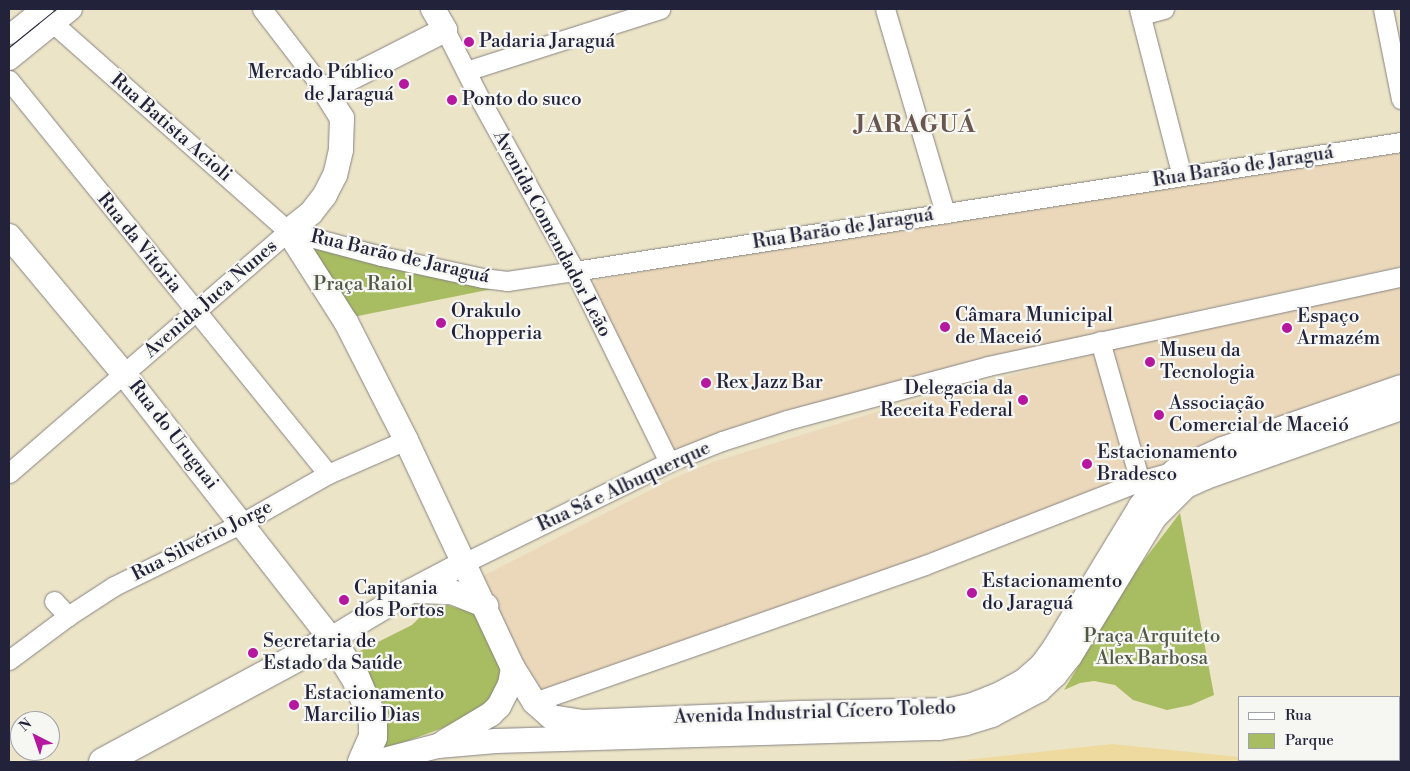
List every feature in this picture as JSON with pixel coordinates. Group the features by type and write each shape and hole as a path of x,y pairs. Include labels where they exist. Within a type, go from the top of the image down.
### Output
{"highway":[{"path":"103,762 132,754 332,639 356,679 374,719 373,737 362,762"}],"main road":[{"name":"Avenida Comendador Leão","path":"433,9 445,30"},
{"path":"325,91 445,30"},
{"name":"Avenida Juca Nunes","path":"288,231 311,212 325,195 335,175 341,150 342,118 325,91"},
{"name":"Avenida Industrial Cícero Toledo","path":"288,231 346,322 406,440 486,606 513,668 534,702 551,717 582,722 800,713 951,710 973,705 1002,693 1025,680 1042,664 1055,648 1140,507 1153,489 1175,471 1223,449 1401,387"},
{"name":"Rua do Uruguai","path":"9,236 124,374 332,639"},
{"name":"Avenida Industrial Cícero Toledo","path":"438,746 496,741 939,728 966,723 992,715 1033,694 1055,675 1070,656 1155,517 1186,486 1206,477 1401,408"},
{"path":"332,639 411,591 464,563"},
{"path":"411,591 452,592 486,606"},
{"path":"376,762 438,746 491,714 506,695 513,668"}],"street":[{"path":"9,34 38,9"},
{"name":"Rua Batista Acioli","path":"38,9 288,231"},
{"path":"9,60 72,9"},
{"path":"262,9 325,91"},
{"path":"463,66 626,9"},
{"path":"463,66 660,9"},
{"path":"885,9 945,213"},
{"path":"1164,9 1140,12 1182,176"},
{"path":"1383,9 1401,100"},
{"name":"Avenida Comendador Leão","path":"445,30 575,271 669,462"},
{"name":"Rua da Vitória","path":"9,80 196,314 328,474"},
{"name":"Rua Barão de Jaraguá","path":"288,231 380,256 483,278 507,281 1401,142"},
{"name":"Avenida Juca Nunes","path":"9,473 196,314 288,231"},
{"name":"Rua Sá e Albuquerque","path":"464,563 669,462 722,441 787,420 988,366 1401,277"},
{"path":"1100,341 1140,481"},
{"name":"Rua Silvério Jorge","path":"9,660 68,616 114,586 242,523 328,474 406,440"},
{"path":"534,702 925,565 1140,481 1175,471"},
{"path":"54,601 68,616"}],"shaded area":[{"path":"1401,153 1401,266 1198,310 977,367 676,457 591,287 596,280 786,246 1190,181"},
{"path":"1401,284 1401,384 541,696 479,578 674,478 713,462 896,406 992,380 1215,323"}],"green space":[{"name":"Praça Raiol","path":"303,241 497,288 348,318"},
{"name":"Praça Arquiteto Alex Barbosa","path":"1180,513 1214,695 1191,705 1167,710 1133,700 1115,685 1094,681 1080,683 1064,690 1135,572"},
{"path":"447,605 477,614 503,668 496,690 478,715 380,751 389,716 376,689 354,654 412,625 426,611"}],"sand":[{"path":"1112,744 1238,757 1238,761 1286,762 946,762"}],"tram line":[{"path":"9,47 56,9"}],"place":[{"name":"Padaria Jaraguá","path":"469,42"},
{"name":"Mercado Público de Jaraguá","path":"404,84"},
{"name":"Ponto do suco","path":"452,100"},
{"name":"Orakulo Chopperia","path":"441,323"},
{"name":"Câmara Municipal de Maceió","path":"945,327"},
{"name":"Espaço Armazém","path":"1287,328"},
{"name":"Museu da Tecnologia","path":"1150,362"},
{"name":"Rex Jazz Bar","path":"706,383"},
{"name":"Delegacia da Receita Federal","path":"1023,400"},
{"name":"Associação Comercial de Maceió","path":"1159,415"},
{"name":"Estacionamento Bradesco","path":"1087,464"},
{"name":"Estacionamento do Jaraguá","path":"972,593"},
{"name":"Capitania dos Portos","path":"344,600"},
{"name":"Secretaria de Estado da Saúde","path":"253,653"},
{"name":"Estacionamento Marcilio Dias","path":"294,705"}],"district":[{"name":"JARAGUÁ","path":"916,126"}]}
